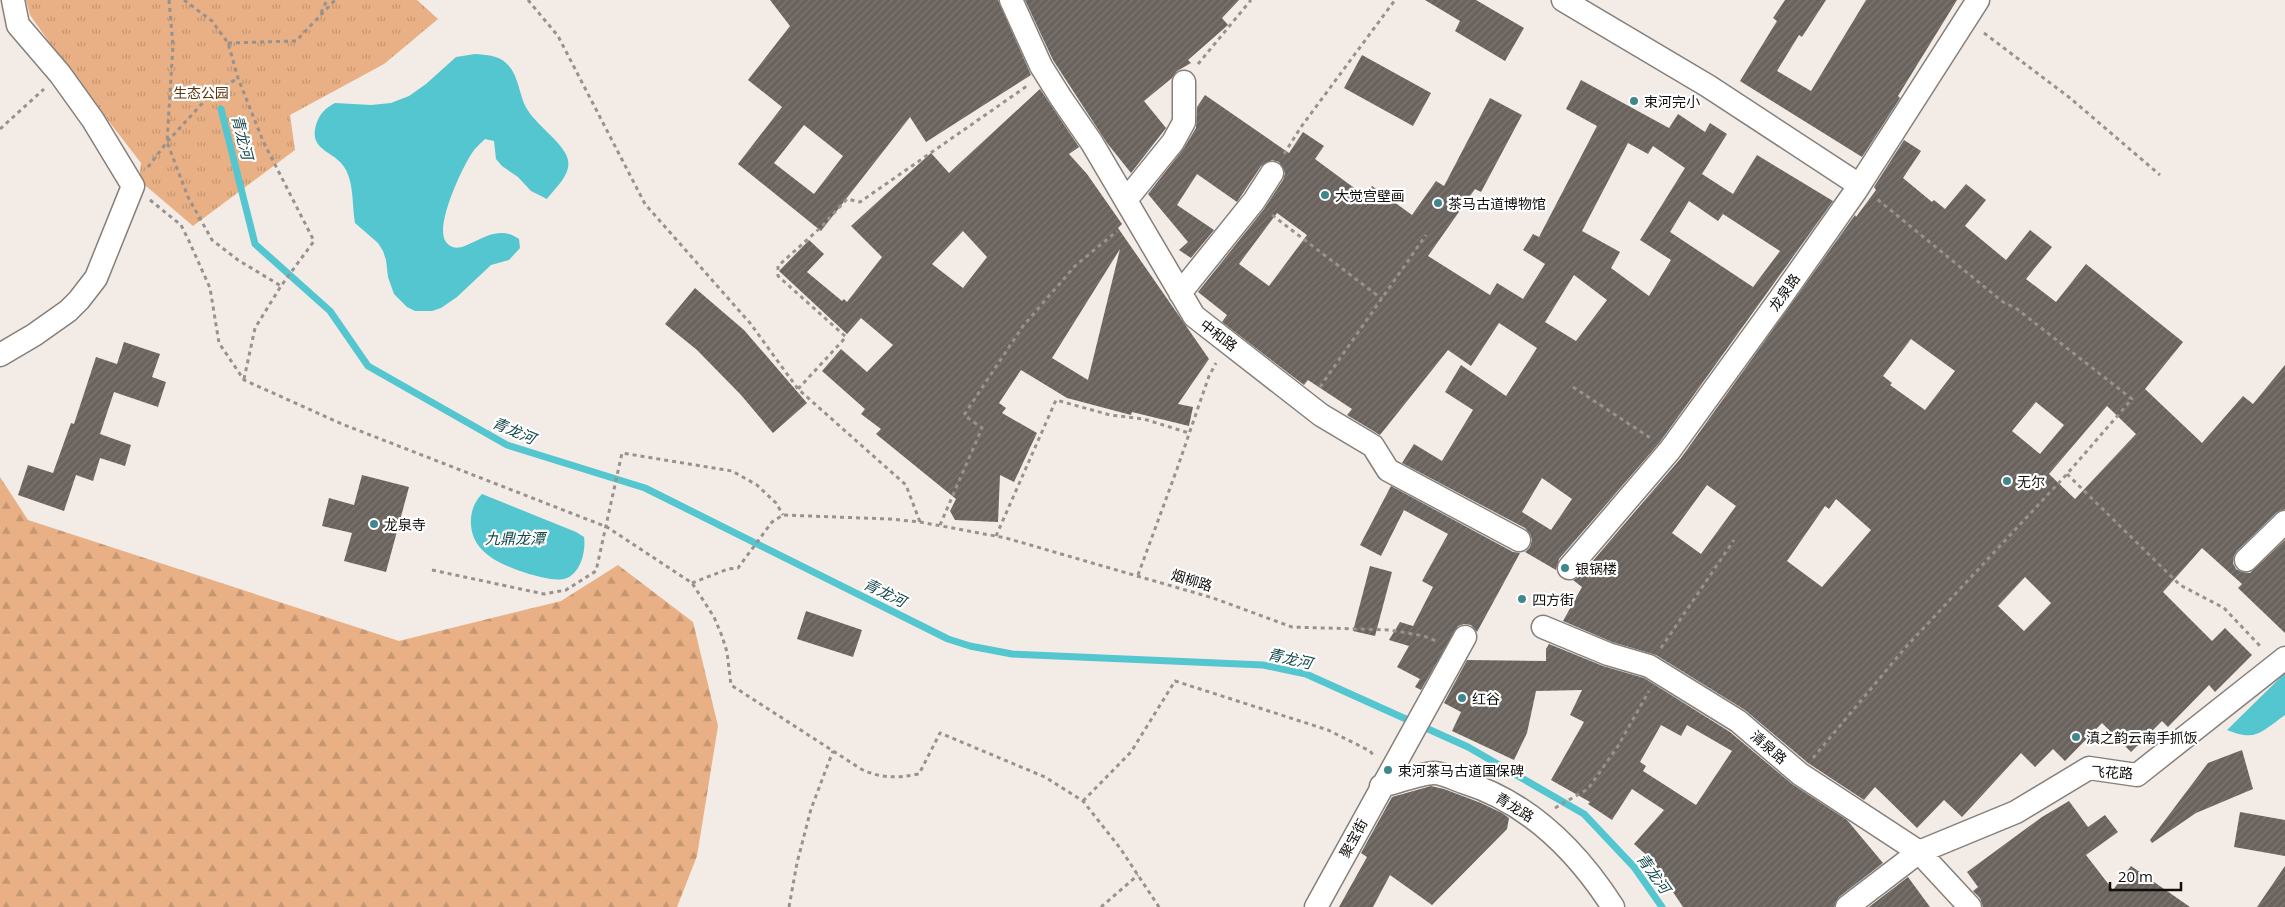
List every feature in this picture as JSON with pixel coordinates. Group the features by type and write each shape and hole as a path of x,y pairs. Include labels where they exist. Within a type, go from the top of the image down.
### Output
{"street":[{"path":"0,355 34,335 80,300 96,278 133,186 93,120 60,74 18,25 13,0"},
{"name":"中和路","path":"1011,0 1046,73 1130,208 1194,316 1321,415 1374,446 1388,470 1519,540"},
{"path":"1562,0 1708,86 1859,185"},
{"name":"龙泉路","path":"1569,568 1670,450 1859,185 1978,0"},
{"path":"1130,208 1184,122 1184,82"},
{"path":"1180,293 1254,201 1272,173"},
{"path":"2246,560 2285,522"},
{"name":"清泉路","path":"1543,627 1608,654 1649,666 1738,720 1800,774 1919,852 1970,907"},
{"name":"聚宝街","path":"1316,907 1386,776 1461,643"},
{"name":"飞花路","path":"1847,907 1919,852 2016,812 2089,768 2137,775 2281,661"},
{"name":"青龙路","path":"1386,776 1434,773 1496,794 1518,806 1564,844 1599,884 1613,907"}],"path":[{"path":"170,0 173,45 167,142 188,197 212,240 238,260 281,286"},
{"path":"184,0 212,21 228,43 238,78 263,141 314,241 281,286 255,328 244,380"},
{"path":"319,18 326,0"},
{"path":"228,43 296,41 335,0"},
{"path":"528,0 558,36 645,204 750,323 798,389 906,485 920,522"},
{"path":"1184,82 1251,0"},
{"path":"1272,173 1301,127 1395,0"},
{"path":"1966,19 2070,98 2160,175"},
{"path":"798,389 846,337 778,276 778,266 819,229 847,199 860,202 1046,73"},
{"path":"0,130 60,74"},
{"path":"238,78 209,96 167,142 133,186 180,226 197,257 210,288 219,343 244,380 342,424 607,527 692,583 714,617 722,636 730,669 731,685 871,774 895,779 919,774 940,733 1045,777 1083,801 1138,875 1159,907"},
{"path":"1800,774 1905,648 2067,474 2132,398 2017,309 2003,302 1859,185"},
{"path":"1254,201 1382,299"},
{"path":"940,525 982,428 964,415 1023,326 1075,266 1130,208"},
{"path":"1308,404 1426,235"},
{"path":"1138,575 1209,376 1228,342"},
{"path":"1573,387 1670,450"},
{"path":"996,536 1056,400 1110,416 1144,419 1190,433"},
{"path":"432,570 544,594 566,590 596,571 609,521 622,453 732,471 757,485 776,503 783,515 772,522 738,568 728,569 692,583"},
{"path":"2067,474 2180,585 2224,608 2281,661"},
{"name":"烟柳路","path":"783,515 920,522 940,525 996,536 1138,575 1213,598 1292,627 1390,630 1461,643"},
{"path":"1556,808 1588,789 1618,746 1654,682 1649,666 1734,540"},
{"path":"1083,801 1131,752 1175,682 1328,730 1370,751 1386,776"},
{"path":"789,907 797,863 811,809 833,751"},
{"path":"1101,907 1138,875"}],"green space":[{"name":"生态公园","path":"26,0 417,0 438,19 384,64 290,115 295,150 193,226 139,180 141,163 64,63 30,15"},
{"path":"0,477 28,520 399,641 561,601 618,565 693,622 718,726 697,856 677,907 0,907"}],"water":[{"path":"475,54 496,57 504,61 511,69 527,109 566,154 568,160 567,171 562,181 547,199 531,191 518,177 502,166 496,159 494,141 485,139 476,147 462,171 446,211 443,234 446,242 452,247 460,247 497,233 508,234 519,239 520,248 509,260 491,265 457,297 441,308 432,311 415,311 407,307 394,294 388,277 383,251 378,243 355,223 349,176 341,163 324,150 315,139 317,122 326,109 335,103 371,105 391,103 409,96 426,84 456,57"},
{"name":"九鼎龙潭","path":"482,494 584,537 582,560 576,571 563,579 543,578 510,567 484,552 473,535 471,525 473,508"},
{"path":"2285,673 2285,715 2264,730 2252,735 2227,730"}],"building":[{"path":"770,0 998,0 1031,75 926,142 910,117 821,231 738,164 782,107 748,80 790,26","holes":["804,125 843,156 814,194 774,163"]},
{"path":"1025,0 1239,0 1222,18 1228,25 1188,60 1191,63 1177,71 1172,78 1144,101 1166,128 1131,173 1107,143 1053,60"},
{"path":"1425,0 1476,0 1524,28 1505,61 1455,31 1460,21"},
{"path":"1785,0 1826,0 1802,37 1799,35 1777,71 1811,91 1866,0 1957,0 1898,96 1900,98 1862,157 1740,81 1777,21 1773,18"},
{"path":"1362,55 1431,93 1413,126 1344,88"},
{"path":"1581,80 1669,128 1678,114 1705,132 1710,123 1727,134 1702,174 1733,194 1757,155 1833,201 1660,442 1559,559 1556,570 1525,552 1530,547 1532,540 1525,528 1402,463 1414,444 1442,461 1473,410 1445,392 1461,365 1506,396 1537,348 1499,323 1471,366 1448,350 1380,435 1347,415 1352,409 1308,380 1304,385 1222,322 1227,315 1198,292 1264,209 1283,180 1285,173 1279,162 1272,160 1261,166 1237,202 1197,174 1177,205 1214,230 1191,258 1179,250 1188,242 1148,194 1184,148 1196,128 1197,107 1205,95 1289,153 1303,132 1324,146 1315,159 1365,196 1372,186 1412,215 1436,181 1444,186 1490,98 1522,115 1481,192 1475,189 1428,256 1490,295 1497,283 1523,299 1545,264 1523,250 1533,234 1539,237 1597,126 1566,109","holes":["1628,143 1648,154 1653,146 1685,168 1640,240 1671,260 1649,296 1611,268 1620,252 1582,231","1689,201 1718,221 1723,214 1780,251 1753,287 1670,232","1277,213 1307,235 1269,286 1239,264","1574,275 1607,300 1576,341 1545,322","1542,478 1572,499 1551,530 1522,512"]},
{"path":"1040,89 1079,147 1069,154 1087,174 1122,224 1118,228 1209,359 1178,404 1193,407 1189,426 1132,412 1131,415 1067,398 1021,370 999,403 1006,408 1002,413 1037,433 1014,482 1000,475 998,522 955,520 950,511 956,499 876,434 881,429 861,414 865,409 822,371 841,349 867,372 893,345 861,318 847,334 779,271 809,240 824,254 807,272 842,301 844,299 847,302 882,257 851,226 931,153 949,173","holes":["963,231 987,257 963,288 932,264","1120,249 1088,380 1052,358"]},
{"path":"1904,140 1921,151 1903,178 1932,202 1934,200 1945,209 1966,184 1986,200 1965,226 2006,260 2030,230 2052,247 2026,279 2056,302 2086,264 2183,342 2145,389 2202,443 2243,396 2253,404 2285,365 2285,509 2276,513 2237,551 2233,563 2236,569 2250,573 2285,540 2285,633 2238,588 2242,584 2202,548 2163,592 2212,641 2225,628 2252,655 2215,692 2209,685 2168,727 2162,721 2131,752 2102,723 2065,761 2053,749 2035,767 2021,753 1962,817 1944,800 1917,828 1875,787 1864,800 1808,763 1745,710 1656,655 1612,642 1563,621 1582,587 1573,580 1579,577 1681,458 1855,215 1856,217 1876,190 1874,187","holes":["1911,339 1955,371 1925,410 1890,385 1892,383 1883,376","2036,402 2064,425 2040,454 2012,431","2107,406 2136,434 2075,499 2049,474","1707,485 1736,506 1701,554 1672,533","1836,499 1871,530 1822,587 1787,561 1825,506 1829,509","2025,577 2051,603 2024,631 1998,606"]},
{"path":"695,288 744,330 807,403 773,433 741,395 697,350 665,324"},
{"path":"124,342 160,354 152,377 166,382 158,407 114,392 100,434 131,445 125,466 100,458 93,481 76,475 64,511 18,495 28,465 53,473 71,423 74,424 96,357 117,364"},
{"path":"362,475 409,487 386,572 344,561 352,533 322,526 329,498 354,505"},
{"path":"1391,486 1513,552 1520,553 1477,632 1471,625 1464,624 1458,626 1421,690 1415,687 1420,679 1397,667 1409,646 1389,640 1400,622 1413,626 1433,587 1422,581 1448,534 1404,510 1381,556 1360,545"},
{"path":"1370,566 1392,572 1375,636 1353,631"},
{"path":"806,611 862,630 853,657 797,639"},
{"path":"1549,644 1603,666 1644,678 1730,732 1792,784 1847,820 1883,863 1839,897 1834,907 1683,907 1651,859 1634,844 1664,810 1632,789 1612,820 1588,804 1590,802 1551,780 1584,722 1570,715 1582,690 1536,691 1527,733 1514,760 1452,731 1461,712 1444,703 1467,660 1546,661 1546,649","holes":["1661,725 1681,736 1687,725 1732,751 1696,805 1643,771 1646,766 1640,762"]},
{"path":"2242,750 2253,789 2196,813 2152,843 2150,840 2208,763"},
{"path":"1431,786 1481,803 1502,813 1509,818 1507,829 1432,905 1390,875 1373,907 1339,907 1367,857 1361,853 1392,797"},
{"path":"2069,801 2088,827 2105,815 2118,832 2086,855 2113,890 2131,866 2190,907 1983,907 1980,898 1973,891 1978,887 1967,872 2042,817"},
{"path":"2240,812 2285,820 2285,856 2234,847"},
{"path":"2285,866 2285,907 2257,907"},
{"path":"1908,877 1930,907 1869,907"}],"waterway":[{"name":"青龙河","path":"221,109 255,244 330,311 368,366 507,445 645,488 948,639 970,646 1012,654 1263,665 1306,674 1468,747 1584,814 1634,867 1662,907"}],"place":[{"name":"束河完小","path":"1634,101"},
{"name":"大觉宫壁画","path":"1325,195"},
{"name":"茶马古道博物馆","path":"1438,203"},
{"name":"无尔","path":"2007,481"},
{"name":"龙泉寺","path":"374,524"},
{"name":"银锅楼","path":"1565,568"},
{"name":"四方街","path":"1522,599"},
{"name":"红谷","path":"1462,698"},
{"name":"滇之韵云南手抓饭","path":"2076,737"},
{"name":"束河茶马古道国保碑","path":"1388,770"}]}
